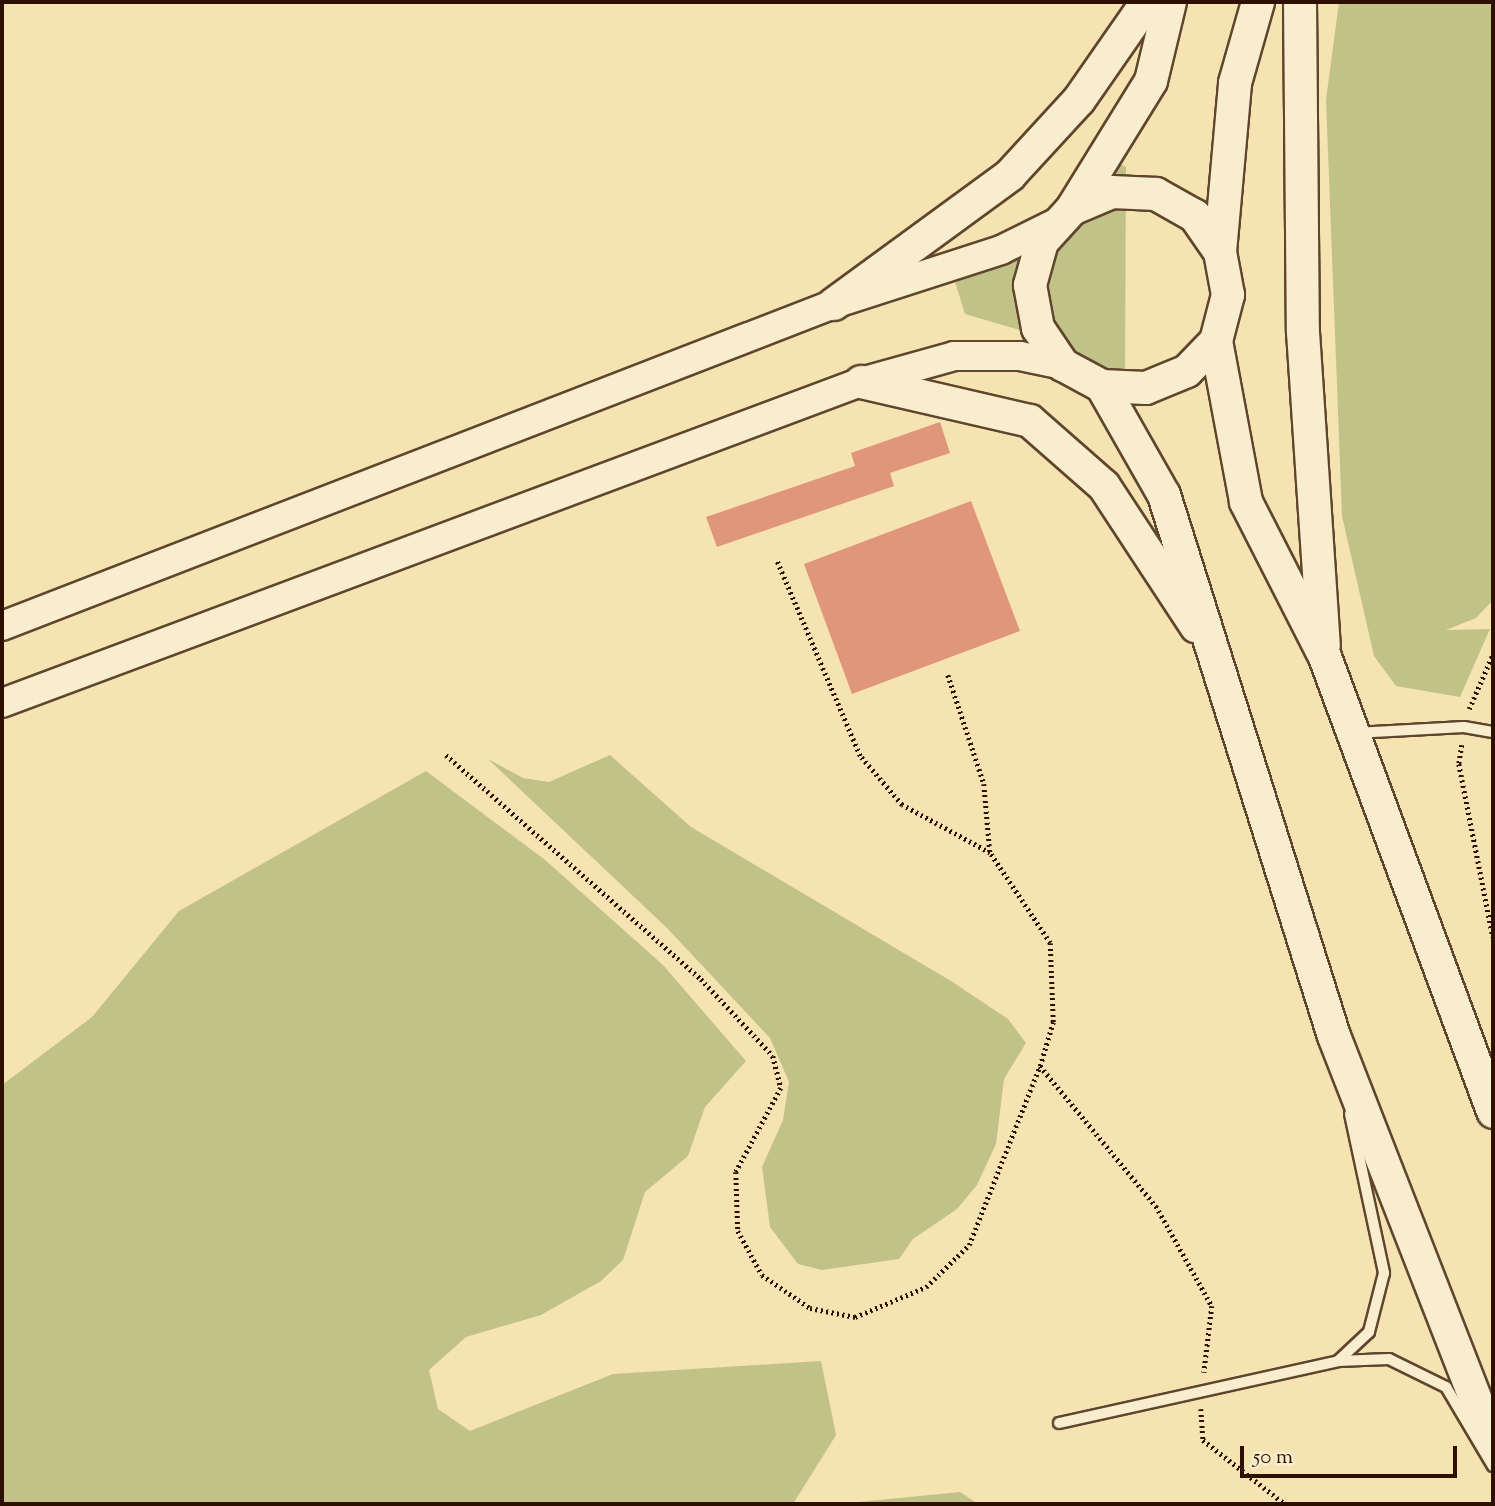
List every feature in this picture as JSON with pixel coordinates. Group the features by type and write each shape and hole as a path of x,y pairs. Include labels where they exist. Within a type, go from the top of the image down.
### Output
{"main road":[{"path":"834,303 1010,176 1079,100 1147,2"},
{"path":"1170,2 1151,81 1066,215 1042,242 1030,285 1038,328 1063,365 1102,386 1146,388 1187,371 1216,341"},
{"path":"1258,2 1236,83 1220,252 1228,295 1216,341 1246,502 1325,657 1349,733 1493,1112"},
{"path":"1300,2 1303,332 1325,657"},
{"path":"1066,215 1112,192 1156,194 1195,216 1220,252"},
{"path":"862,382 1030,421 1104,486 1219,663"},
{"path":"1102,386 1164,495 1219,663 1334,1036 1493,1443"}],"street":[{"path":"2,626 834,303 947,270 1066,215"},
{"path":"2,703 862,382 954,356 1020,356 1063,365"}],"lane":[{"path":"1349,733 1464,727 1493,732"},
{"path":"1334,1036 1384,1273 1369,1332 1338,1362"},
{"path":"1059,1423 1338,1362 1389,1359 1446,1387 1493,1466"}],"path":[{"path":"446,755 701,979 773,1056 781,1088 736,1172 738,1231 762,1275 810,1308 855,1317 926,1287 969,1245 1040,1066 1052,1022 1050,943 990,853 902,805 860,756 776,559"},
{"path":"1493,654 1475,685 1464,727 1459,764 1493,937"},
{"path":"948,676 984,784 990,853"},
{"path":"1040,1066 1156,1206 1212,1306 1200,1394 1203,1440 1285,1504"}],"green space":[{"path":"1339,2 1490,2 1493,18 1493,600 1476,618 1446,630 1490,629 1460,697 1396,686 1374,656 1342,516 1326,100"},
{"path":"1110,159 1126,167 1125,378 1109,386 1023,331 965,314 952,272 1006,250"},
{"path":"610,755 691,827 951,981 1008,1019 1026,1043 1004,1079 996,1144 977,1185 957,1209 913,1239 899,1259 822,1270 798,1264 770,1227 762,1167 783,1120 789,1082 770,1038 667,928 488,759 523,778 549,782"},
{"path":"426,771 544,859 663,965 746,1061 705,1107 688,1156 645,1192 623,1260 601,1281 541,1315 466,1337 429,1370 438,1409 470,1431 613,1374 821,1361 836,1435 793,1504 2,1504 2,1085 92,1017 179,911"},
{"path":"960,1492 978,1504 838,1504"}],"building":[{"path":"940,422 950,453 890,473 894,486 717,547 706,517 855,466 851,453"},
{"path":"971,501 1020,631 852,694 804,564"}]}
